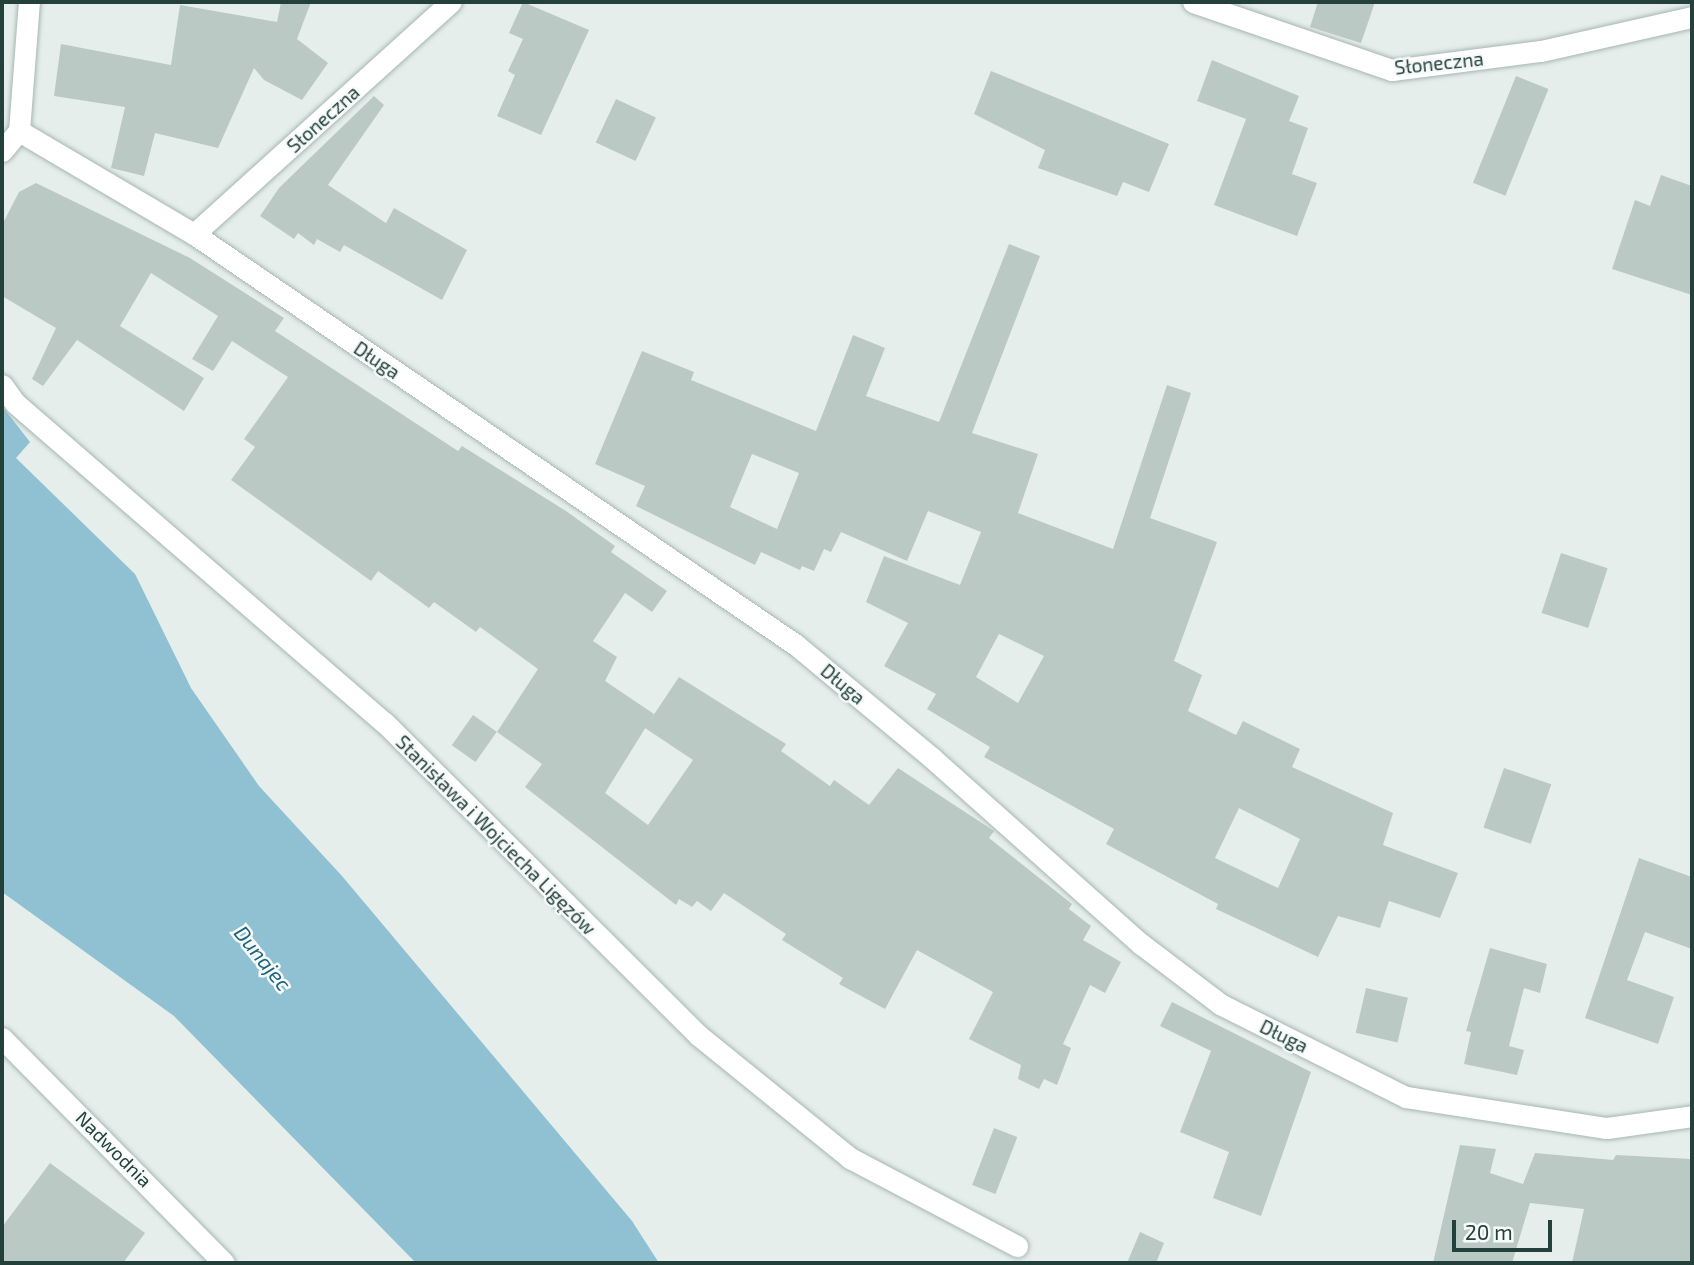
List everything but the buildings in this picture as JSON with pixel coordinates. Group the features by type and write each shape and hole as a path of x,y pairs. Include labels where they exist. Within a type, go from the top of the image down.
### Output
{"street":[{"path":"2,151 19,131 29,2"},
{"name":"Słoneczna","path":"194,234 451,2"},
{"name":"Słoneczna","path":"1193,2 1392,70 1541,51 1692,17"},
{"name":"Długa","path":"19,131 194,234 796,645 932,758 1141,944 1220,1004 1406,1097 1607,1128 1692,1116"},
{"name":"Stanisława i Wojciecha Ligęzów","path":"2,385 15,403 386,723 698,1035 850,1158 1017,1246"},
{"name":"Nadwodnia","path":"2,1038 224,1263"}],"water":[{"name":"Dunajec","path":"2,406 30,442 16,458 135,574 191,688 259,786 342,876 632,1221 659,1263 416,1263 174,1016 2,892"}]}
